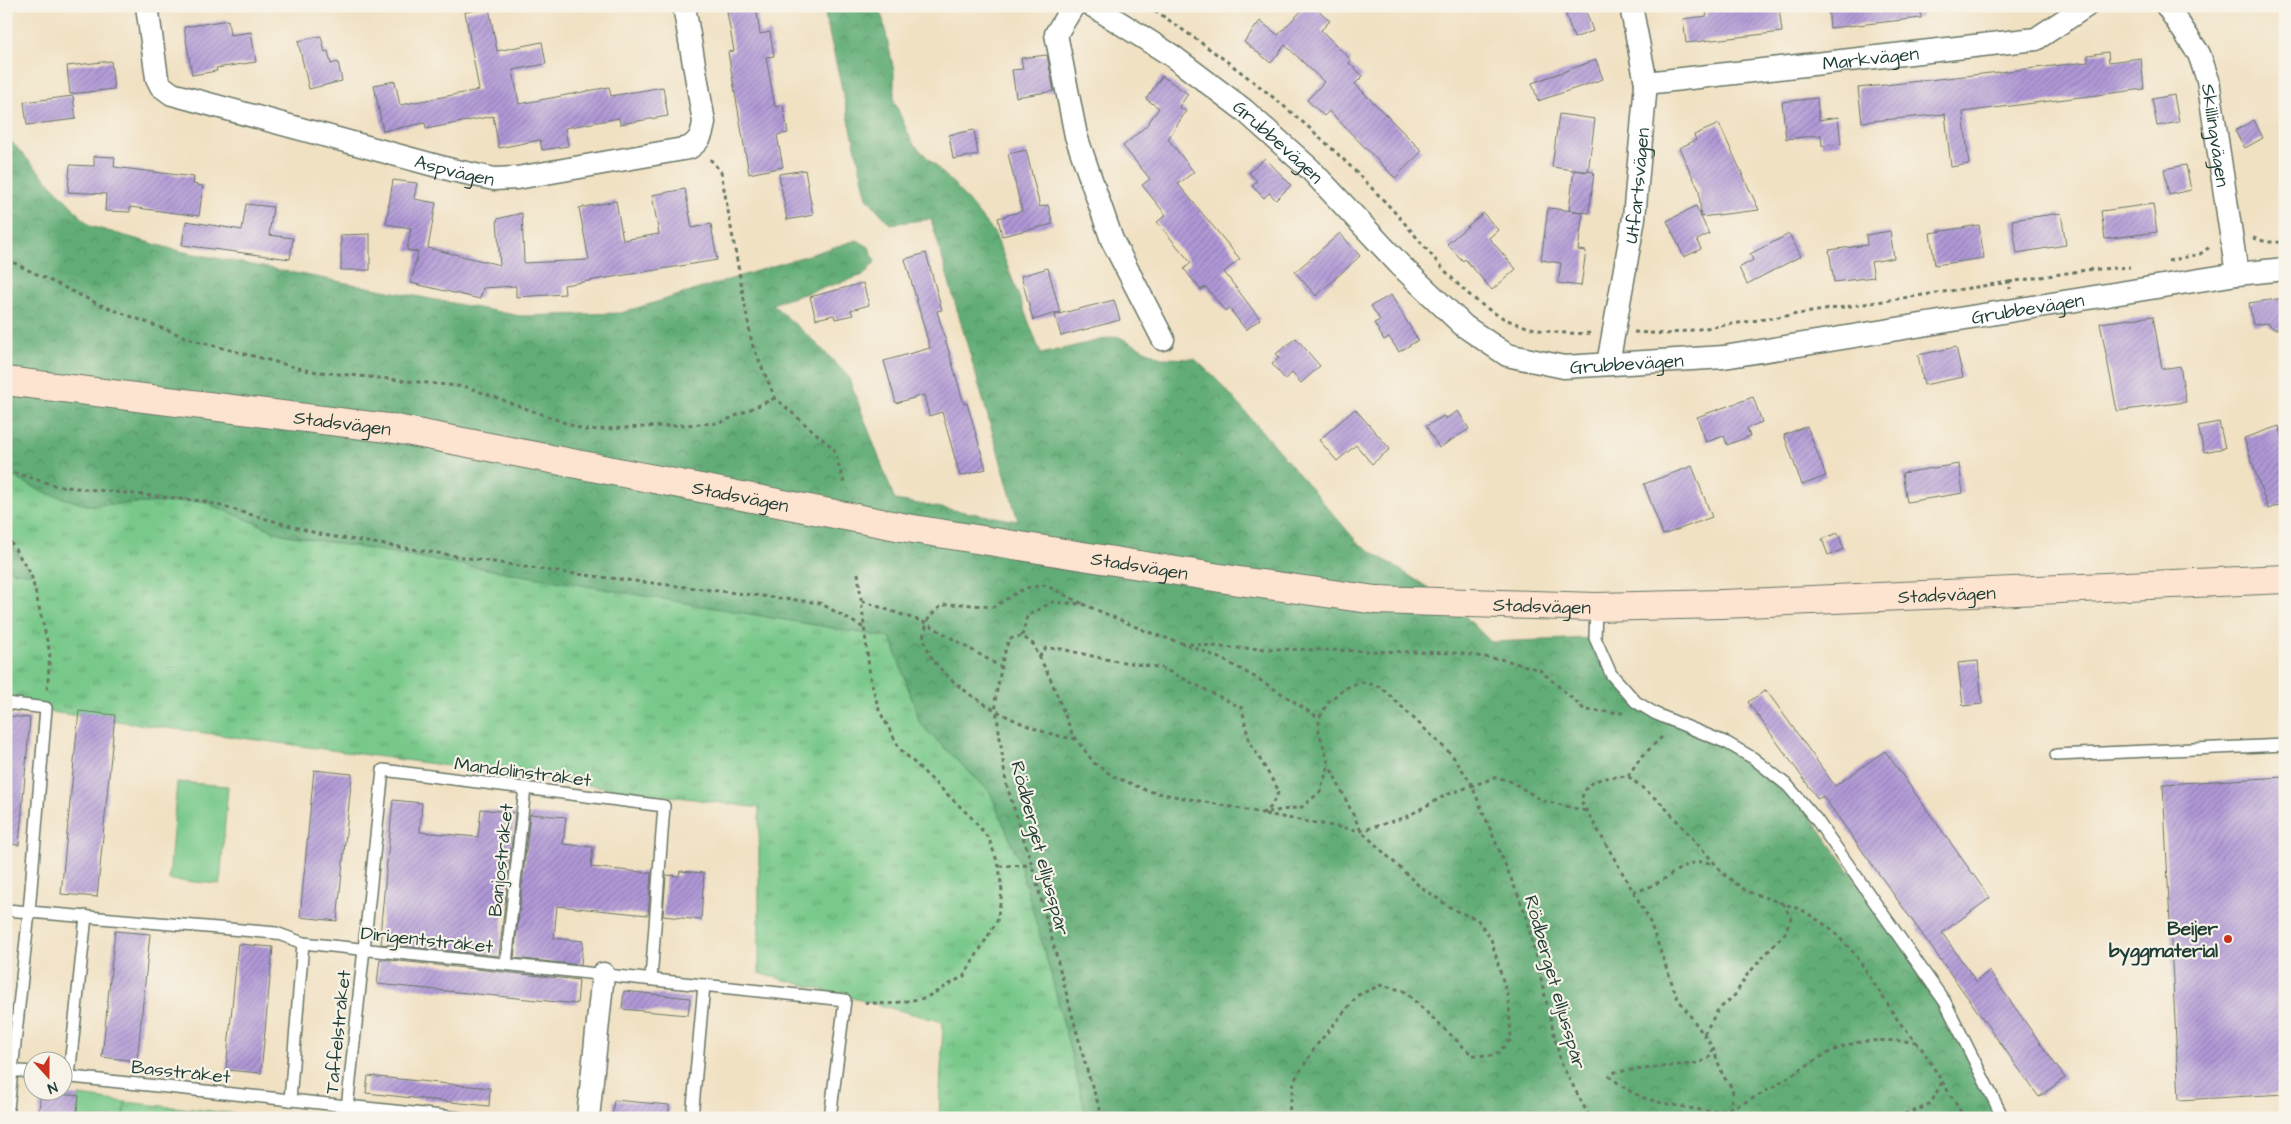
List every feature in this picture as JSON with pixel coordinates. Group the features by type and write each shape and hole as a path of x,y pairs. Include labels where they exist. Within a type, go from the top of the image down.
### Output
{"main road":[{"name":"Stadsvägen","path":"6,381 396,429 907,528 1239,582 1376,600 1596,607 1732,603 2285,579"}],"street":[{"name":"Aspvägen","path":"147,6 157,78 162,86 172,94 475,176 494,179 517,178 689,148 698,142"},
{"path":"684,6 704,122 698,142"},
{"path":"1074,6 1056,34 1076,136 1112,240 1163,339"},
{"name":"Grubbevägen","path":"1094,6 1171,55 1244,110 1310,169 1415,280 1464,326 1507,355 1564,368 1724,357 2013,309 2237,274 2285,269"},
{"name":"Utfartsvägen","path":"1608,364 1634,218 1646,83 1631,6"},
{"name":"Markvägen","path":"1646,83 2036,39 2086,6"},
{"name":"Skillingvägen","path":"2168,6 2199,54 2208,80 2237,274"},
{"path":"588,1118 604,974"}],"lane":[{"path":"1596,607 1595,638 1611,674 1636,702 1656,714 1727,743 1770,769 1794,792 1888,919 1945,1002 2003,1118"},
{"path":"6,703 46,708 29,912 9,1070 7,1118"},
{"path":"2056,756 2285,745"},
{"name":"Mandolinstråket","path":"363,950 383,770 664,806 651,979"},
{"name":"Banjostråket","path":"506,964 525,788"},
{"name":"Dirigentstråket","path":"6,910 276,932 303,943 845,1000"},
{"name":"Basstråket","path":"69,1052 86,916"},
{"path":"290,1100 303,943"},
{"name":"Taffelstråket","path":"346,1118 363,950"},
{"path":"692,1118 704,985"},
{"path":"830,1118 845,1000"},
{"path":"9,1070 22,1071"},
{"name":"Basstråket","path":"72,1077 461,1118"}],"path":[{"path":"1148,6 1246,74 1295,116 1372,189 1406,225 1446,274 1489,310 1511,322 1537,330 1559,333 1614,331 1666,334 2086,270 2132,267"},
{"path":"698,142 721,172 752,344 775,398 834,449 844,483"},
{"path":"2159,263 2200,254 2213,245 2247,236 2267,242 2285,242"},
{"path":"6,259 98,304 196,341 310,371 467,386 585,430 720,423 775,398"},
{"path":"2009,282 2013,309"},
{"path":"6,470 57,486 203,501 324,535 551,571 820,604 864,628"},
{"path":"6,535 31,574 50,653 46,708"},
{"path":"845,1000 888,1004 925,998 964,976 997,921 1002,892 999,866 989,839 973,819 900,750 879,710 870,677 858,573"},
{"path":"1076,739 1058,737 1040,731 979,700 953,680 933,660 923,636 926,623 942,606 962,604 993,607 1025,588 1045,585 1140,629 1215,655 1250,673 1319,718 1319,732 1329,765 1361,832 1418,885 1454,910 1477,920 1491,939 1509,1002 1511,1039 1495,1056 1472,1055 1404,992 1381,985 1358,995 1316,1046 1294,1081 1288,1118"},
{"path":"862,601 926,623 1001,667"},
{"path":"1083,604 1052,602 1027,616 1022,636 1033,644 1076,739 1094,764 1113,776 1148,791 1361,832 1406,818 1446,795 1472,784 1497,777 1512,782 1541,800 1586,811"},
{"name":"Rödberget elljusspår","path":"1022,636 1009,639 1001,667 996,709 1006,783 1032,865 1088,1074 1103,1118"},
{"path":"1181,643 1234,648 1457,653 1505,660 1540,670 1585,710 1656,714"},
{"path":"1039,657 1046,648 1062,649 1105,660 1162,668 1242,708 1248,741 1279,791 1270,808 1262,814"},
{"name":"Rödberget elljusspår","path":"1319,718 1329,701 1345,688 1362,682 1381,687 1452,755 1472,784 1525,912 1561,1063 1590,1118"},
{"path":"1628,776 1640,758 1678,723"},
{"path":"1262,814 1302,808 1320,792 1329,765"},
{"path":"1729,1118 1733,1089 1723,1076 1713,1048 1677,997 1648,918 1580,801 1583,791 1593,781 1628,776 1662,804 1725,875 1746,891 1802,910 1830,928 1855,954 1898,1022 1916,1042 1943,1082 1960,1112 1961,1118"},
{"path":"1633,891 1644,890 1660,883 1678,871 1698,862 1715,863"},
{"path":"999,866 1032,865"},
{"path":"1704,1034 1718,1010 1735,995 1746,975 1785,934 1791,918 1783,903"},
{"path":"1713,1048 1709,1058 1698,1063 1615,1072 1610,1076 1623,1089 1646,1100 1710,1111 1731,1108 1838,1048 1862,1042 1916,1042"},
{"path":"1889,1118 1918,1110 1932,1103 1943,1082"}],"green space":[{"path":"823,6 880,6 894,71 894,101 912,142 953,183 995,234 1041,354 1117,336 1161,358 1195,359 1223,386 1358,543 1452,603 1491,642 1595,638 1636,702 1698,730 1788,786 1945,1002 2003,1118 1087,1118 1052,978 1018,858 990,792 921,725 891,638 282,534 203,501 86,505 44,492 6,473 6,136 90,226 179,251 520,316 621,313 857,240 869,247 875,262 864,275 772,304 816,343 848,376 895,500 1018,521 931,219 890,224 867,198"},
{"path":"6,473 44,492 86,505 203,501 282,534 891,638 921,725 990,792 1018,858 1052,978 1087,1118 939,1118 943,1022 759,973 759,808 6,706 6,570 31,573 6,535"},
{"path":"6,535 31,574 6,570"},
{"path":"177,782 228,786 220,884 169,880"},
{"path":"79,1096 125,1102 123,1118 76,1118"},
{"path":"125,1102 228,1113 227,1118 123,1118"},
{"path":"228,1113 278,1117 227,1118"}],"building":[{"path":"726,6 756,6 760,34 770,32 774,56 766,57 775,107 783,105 788,133 777,135 783,167 749,174 728,52 734,51"},
{"path":"1306,6 1314,6 1330,21 1321,30 1351,60 1349,63 1363,76 1355,84 1422,151 1395,178 1329,111 1324,116 1307,100 1324,82 1285,45 1271,63 1244,42 1260,21 1278,35"},
{"path":"1563,6 1584,6 1593,31 1574,38"},
{"path":"1731,6 1758,6 1758,10 1779,8 1782,32 1686,43 1683,19 1707,16 1706,12 1711,11 1711,9"},
{"path":"1828,6 1920,6 1921,18 1830,28"},
{"path":"489,8 497,51 542,42 546,64 513,70 519,104 609,87 611,96 663,87 668,116 620,124 619,118 565,128 568,146 542,150 540,140 499,148 493,116 426,129 425,123 383,131 374,85 395,81 400,105 479,90 465,12"},
{"path":"228,20 230,35 251,32 256,62 216,68 217,71 192,75 184,27"},
{"path":"321,36 325,52 328,51 331,64 338,62 342,81 309,89 298,41"},
{"path":"2108,52 2109,62 2141,58 2144,89 1963,112 1969,164 1951,167 1945,114 1862,122 1858,88 2088,62 2088,55"},
{"path":"1047,55 1054,91 1016,97 1012,70 1023,69 1021,58"},
{"path":"1596,60 1603,79 1538,101 1532,83"},
{"path":"111,61 114,89 70,94 67,66"},
{"path":"1162,76 1188,94 1179,107 1186,111 1168,139 1194,172 1178,184 1240,259 1224,272 1260,319 1246,330 1229,308 1225,311 1206,287 1201,290 1184,269 1191,263 1157,222 1166,215 1142,185 1150,179 1123,146 1146,126 1159,108 1146,99"},
{"path":"2174,95 2179,122 2157,126 2152,99"},
{"path":"73,96 76,119 27,125 24,102"},
{"path":"1817,98 1819,120 1838,117 1841,144 1822,146 1821,135 1786,139 1782,102"},
{"path":"1559,114 1595,119 1588,172 1552,167"},
{"path":"2254,120 2263,138 2245,148 2235,131"},
{"path":"1719,124 1759,210 1701,217 1699,190 1679,148 1696,140 1694,135"},
{"path":"974,130 978,155 953,159 949,135"},
{"path":"1026,150 1040,207 1048,205 1053,224 1002,236 998,218 1022,211 1008,154"},
{"path":"94,156 115,157 114,167 194,177 193,184 203,186 199,216 130,207 130,212 105,211 106,194 68,192 70,165 94,166"},
{"path":"1265,158 1291,185 1276,200 1269,193 1264,198 1252,186 1257,181 1249,173"},
{"path":"2186,165 2191,190 2169,195 2164,169"},
{"path":"805,170 813,215 787,220 779,174"},
{"path":"1574,170 1594,172 1589,213 1569,210"},
{"path":"393,180 417,183 414,199 436,203 428,248 500,265 497,219 522,213 524,263 589,260 579,208 616,201 623,240 659,234 652,195 685,189 692,228 711,224 717,260 564,285 565,294 516,297 516,286 483,288 480,299 411,283 418,252 407,250 411,228 386,224"},
{"path":"246,204 273,207 269,235 293,238 290,259 182,245 186,221 242,230"},
{"path":"2153,204 2157,232 2105,239 2101,211"},
{"path":"1696,206 1709,234 1697,240 1701,249 1684,257 1667,221"},
{"path":"1548,208 1583,212 1578,250 1586,251 1581,286 1558,283 1561,263 1541,260"},
{"path":"1483,213 1498,230 1489,238 1516,269 1492,290 1465,259 1463,261 1447,244"},
{"path":"2061,213 2066,245 2017,253 2012,220"},
{"path":"1979,225 1984,258 1935,265 1930,233"},
{"path":"1890,231 1894,258 1871,262 1874,277 1834,282 1829,250 1867,245 1866,235"},
{"path":"1340,233 1360,256 1316,296 1295,272"},
{"path":"370,234 370,270 341,270 341,235"},
{"path":"1789,234 1801,256 1747,284 1739,268 1753,260 1750,254"},
{"path":"926,253 942,310 937,311 964,404 967,403 986,469 960,476 942,412 929,416 924,395 896,403 884,361 930,348 905,259"},
{"path":"1048,268 1060,312 1033,320 1021,276"},
{"path":"863,283 869,305 851,310 853,315 835,319 834,315 816,319 810,297"},
{"path":"1391,295 1418,340 1399,352 1389,337 1384,340 1374,323 1380,320 1371,306"},
{"path":"2285,298 2285,328 2274,329 2267,323 2253,325 2249,303"},
{"path":"1114,300 1120,320 1061,336 1055,315"},
{"path":"2153,316 2162,369 2180,366 2186,402 2117,411 2100,323"},
{"path":"1296,338 1320,366 1301,383 1292,373 1285,379 1272,364 1279,358 1276,354"},
{"path":"1956,347 1963,377 1924,385 1918,355"},
{"path":"1753,397 1762,422 1747,428 1750,436 1727,445 1724,436 1706,442 1697,417"},
{"path":"1355,409 1390,449 1372,464 1356,445 1337,461 1319,440"},
{"path":"1458,411 1469,429 1439,448 1426,426 1444,416 1445,419"},
{"path":"2219,422 2225,448 2204,452 2198,426"},
{"path":"1807,426 1826,476 1802,485 1784,435"},
{"path":"2279,426 2285,443 2285,503 2268,509 2244,438"},
{"path":"1959,464 1963,493 1907,502 1902,473"},
{"path":"1692,466 1712,517 1663,535 1644,484"},
{"path":"1838,533 1844,549 1828,555 1822,539"},
{"path":"1978,661 1982,704 1963,706 1958,663"},
{"path":"1766,690 1835,786 1885,751 1990,898 1942,933 1976,981 1989,971 2065,1078 2039,1097 1823,796 1818,799 1748,702"},
{"path":"79,711 115,715 97,897 61,894"},
{"path":"6,716 30,718 19,845 6,844"},
{"path":"314,770 352,774 337,921 300,917"},
{"name":"Beijer byggmaterial","path":"2285,777 2285,1094 2179,1100 2163,784"},
{"path":"393,800 422,803 420,832 478,837 481,809 515,813 499,956 381,944 382,935 380,935"},
{"path":"530,814 566,817 563,844 593,847 591,867 651,873 648,915 557,906 554,938 583,941 581,965 514,958"},
{"path":"680,871 704,873 701,920 663,916 666,875 679,876"},
{"path":"115,931 150,934 137,1061 102,1057"},
{"path":"238,944 273,947 261,1073 226,1070"},
{"path":"380,959 579,980 577,1004 377,984"},
{"path":"624,991 690,998 688,1015 622,1009"},
{"path":"368,1076 490,1088 489,1106 366,1093"},
{"path":"72,1095 79,1096 76,1118 38,1118 40,1102 72,1102"},
{"path":"614,1100 669,1105 669,1118 612,1118"}],"place":[{"name":"Beijer byggmaterial","path":"2228,939"}]}
